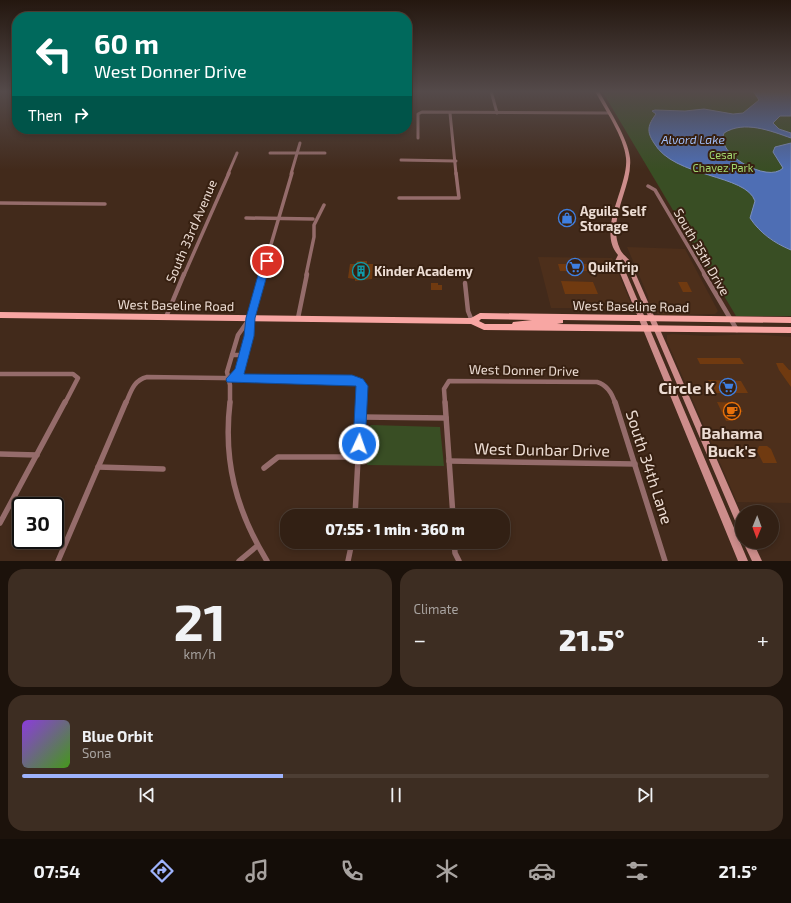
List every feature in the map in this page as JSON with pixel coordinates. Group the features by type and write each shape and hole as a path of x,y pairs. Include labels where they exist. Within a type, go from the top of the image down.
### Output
{"main road":[{"path":"611,117 625,143 628,160 628,168 614,220 615,238 621,256 628,261 656,330 735,510"},
{"path":"621,256 618,261 743,561"},
{"name":"West Baseline Road","path":"0,315 472,321 484,327 737,330"},
{"name":"West Baseline Road","path":"472,321 480,316 791,320"},
{"path":"505,327 519,323 558,321 562,317"},
{"path":"737,330 791,330"},
{"path":"712,487 726,488"},
{"path":"751,549 756,561"}],"street":[{"path":"418,117 418,138"},
{"path":"399,198 460,198 451,117"},
{"path":"231,379 240,371 249,336 250,318 300,143"},
{"name":"South 33rd Avenue","path":"166,317 237,153"},
{"path":"270,153 325,153"},
{"path":"401,160 456,161"},
{"name":"South 35th Drive","path":"648,186 654,190 737,330"},
{"path":"0,203 105,204"},
{"path":"298,318 314,237 313,232 316,220 324,205"},
{"path":"246,218 312,219"},
{"path":"465,283 468,311 472,321"},
{"path":"250,318 238,335 227,372 231,379 227,416 228,452 240,504 257,546 267,561"},
{"path":"232,355 244,355"},
{"path":"0,374 73,374 78,378 0,523"},
{"path":"58,561 133,386 139,379 147,377 352,380 359,382 362,386 355,509"},
{"name":"West Donner Drive","path":"446,418 444,389 448,381 597,382 603,384"},
{"name":"South 34th Lane","path":"603,384 612,393 665,561"},
{"path":"361,417 446,418 452,509"},
{"path":"0,454 37,454"},
{"path":"264,468 278,457 358,457"},
{"name":"West Dunbar Drive","path":"449,461 635,464"},
{"path":"98,467 163,469"},
{"path":"239,561 257,546"},
{"path":"348,561 351,549"},
{"path":"456,549 458,560"}],"shaded area":[{"path":"627,247 685,249 718,311 715,314 662,315 656,313 650,307 648,296"},
{"path":"538,257 612,258 632,306 623,312 597,308 551,308"},
{"path":"752,334 791,337 791,503 737,502 667,341 667,335 707,336"}],"green space":[{"name":"Cesar Chavez Park","path":"618,117 791,117 791,316 736,316"},
{"path":"371,425 440,427 444,466 367,465 369,427"}],"water":[{"name":"Alvord Lake","path":"654,117 779,117 773,123 779,129 791,133 791,138 758,128 740,127 724,133 723,141 727,149 734,157 744,164 766,172 776,172 783,168 773,152 775,147 791,143 791,250 768,237 750,218 755,201 749,192 738,185 692,170 677,163 664,154 654,143 650,135 649,128"}],"building":[{"name":"Kinder Academy","path":"357,261 367,261 367,264 373,264 372,279 355,281 355,279 348,278 350,264 356,264"},
{"name":"QuikTrip","path":"558,264 590,264 593,271 560,271"},
{"name":"QuikTrip","path":"561,281 593,282 598,294 565,294"},
{"path":"678,282 687,282 692,292 683,292"},
{"path":"431,283 438,283 438,285 442,285 442,290 431,290"},
{"name":"Circle K","path":"697,358 740,358 744,364 700,364"},
{"path":"776,363 783,363 789,370 791,370 791,387 779,370"},
{"name":"Circle K","path":"708,380 741,381 748,393 714,393"},
{"name":"Bahama Buck's","path":"717,402 738,403 743,412 729,413 733,421 726,421"},
{"path":"759,446 767,446 771,449 777,463 763,463 757,451"}],"place":[{"name":"Aguila Self Storage","path":"567,218"},
{"name":"QuikTrip","path":"575,267"},
{"name":"Kinder Academy","path":"361,271"},
{"name":"Circle K","path":"728,387"},
{"name":"Bahama Buck's","path":"732,411"}],"route":[{"path":"267,261 250,318 249,336 240,371 231,379 352,380 359,382 362,386 359,444"}]}
